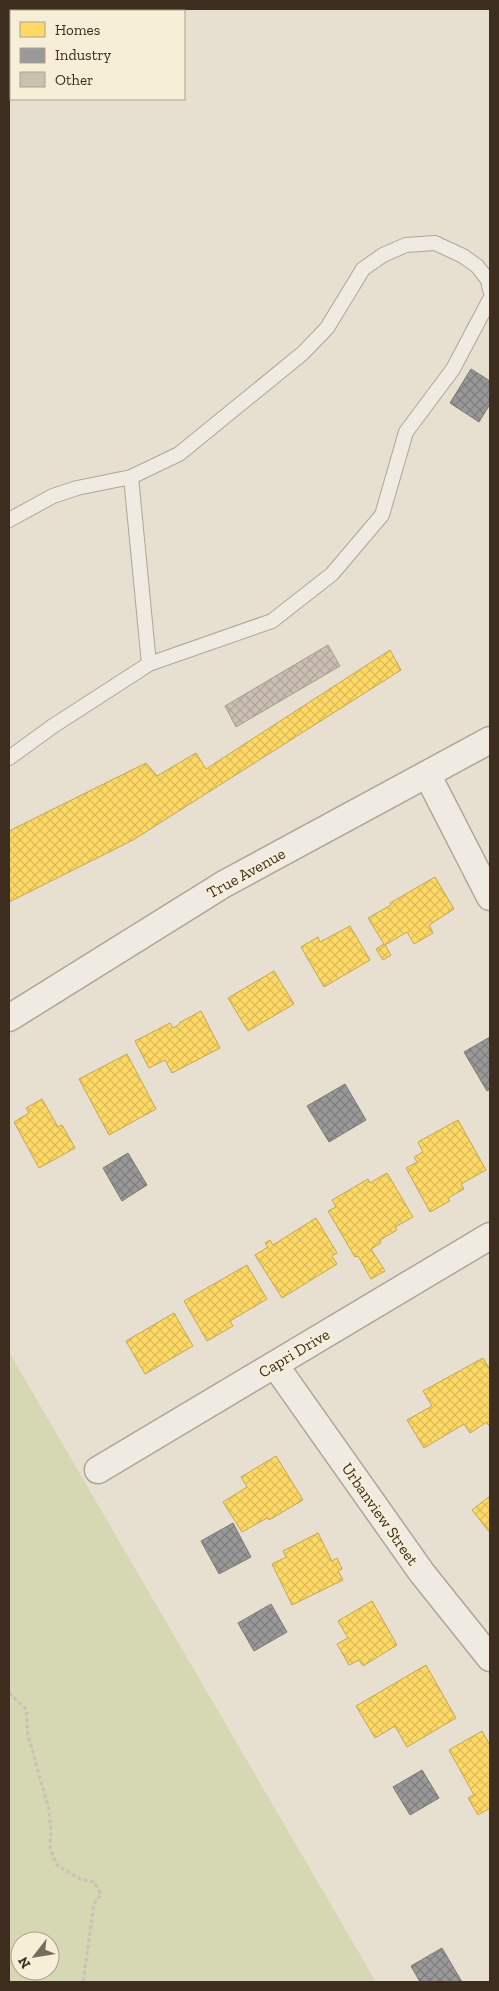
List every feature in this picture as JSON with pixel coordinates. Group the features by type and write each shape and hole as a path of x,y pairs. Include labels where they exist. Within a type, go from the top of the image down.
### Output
{"street":[{"name":"True Avenue","path":"9,1018 224,884 490,740"},
{"path":"427,774 490,897"},
{"name":"Capri Drive","path":"98,1470 490,1236"},
{"name":"Urbanview Street","path":"274,1365 422,1574 490,1658"}],"lane":[{"path":"9,520 53,496 77,488 131,477 179,454 303,353 327,328 363,269 383,255 406,245 435,243 463,256 478,266 488,280 490,290"},
{"path":"9,758 53,726 149,664 272,621 332,574 382,515 406,432 454,369 490,299"},
{"path":"131,477 149,664"}],"path":[{"path":"9,1693 26,1709 28,1735 49,1810 52,1831 50,1848 57,1865 80,1879 94,1882 101,1894 94,1904 83,1982"}],"green space":[{"path":"9,1352 376,1982 9,1982"}],"building: Homes":[{"path":"390,650 401,670 133,840 9,902 9,831 146,763 157,776 196,753 206,769"},
{"path":"435,877 454,909 429,925 433,933 414,944 407,932 385,945 391,955 383,960 376,949 384,944 368,918"},
{"path":"350,926 370,960 324,987 301,947 318,937 320,942"},
{"path":"274,971 294,1004 248,1031 228,998"},
{"path":"201,1011 220,1048 172,1073 165,1060 149,1068 135,1041 170,1023 173,1028"},
{"path":"127,1054 156,1109 109,1135 79,1079"},
{"path":"42,1099 58,1127 62,1125 75,1148 39,1168 14,1122 29,1113 26,1108"},
{"path":"458,1120 486,1170 461,1184 464,1189 448,1198 450,1201 430,1212 406,1168 417,1162 414,1157 423,1152 418,1142"},
{"path":"387,1173 413,1217 395,1227 397,1230 380,1240 381,1243 371,1249 385,1271 371,1279 358,1256 355,1257 328,1211 336,1207 332,1200 368,1179 370,1183"},
{"path":"316,1218 337,1253 332,1256 337,1264 282,1298 255,1255 268,1247 265,1243 270,1240 273,1245"},
{"path":"247,1265 267,1299 230,1321 233,1326 207,1341 184,1301"},
{"path":"174,1313 193,1346 145,1374 126,1341"},
{"path":"483,1358 490,1370 490,1424 488,1425 487,1422 470,1433 464,1424 424,1448 407,1420 432,1406 423,1391"},
{"path":"276,1456 303,1500 269,1520 267,1518 242,1532 223,1502 247,1487 241,1477"},
{"path":"490,1496 490,1533 472,1510"},
{"path":"318,1533 332,1561 337,1558 342,1569 338,1571 343,1580 292,1605 272,1564 286,1557 283,1551"},
{"path":"372,1601 397,1645 363,1666 359,1660 349,1665 337,1644 348,1638 338,1621"},
{"path":"426,1665 456,1718 407,1747 395,1726 375,1738 356,1706"},
{"path":"482,1731 490,1745 490,1808 478,1815 468,1798 474,1795 449,1750"}],"building: Industry":[{"path":"471,369 490,381 490,404 479,422 450,403"},
{"path":"490,1037 490,1089 487,1091 464,1052"},
{"path":"345,1084 366,1120 329,1142 307,1106"},
{"path":"128,1153 147,1185 122,1201 103,1168"},
{"path":"233,1523 251,1557 219,1574 201,1541"},
{"path":"271,1604 287,1632 254,1651 238,1623"},
{"path":"422,1770 439,1798 410,1815 393,1787"},
{"path":"442,1948 462,1982 420,1982 411,1966"}],"building: Other":[{"path":"328,645 340,666 236,727 225,706"}]}
